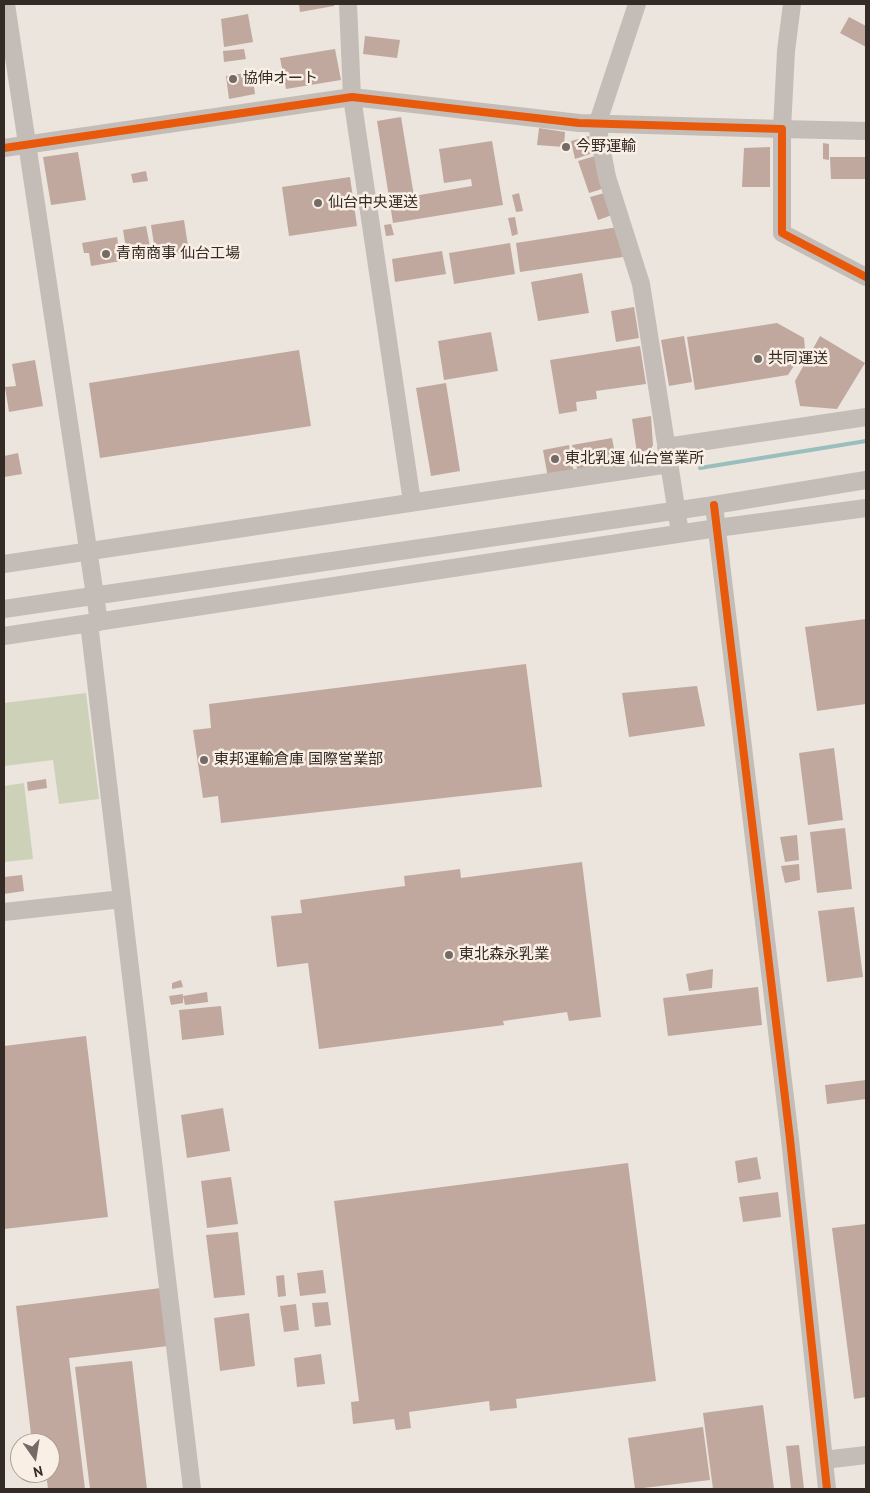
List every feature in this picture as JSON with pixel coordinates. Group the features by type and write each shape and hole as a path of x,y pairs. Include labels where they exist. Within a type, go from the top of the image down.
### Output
{"street":[{"path":"6,4 95,594 94,623 122,899 192,1489"},
{"path":"348,4 352,97 412,502"},
{"path":"637,4 597,125 607,177 641,284 680,534"},
{"path":"792,4 786,50 782,130 782,233 866,276"},
{"path":"4,148 352,97 597,125 866,131"},
{"path":"4,564 412,502 866,417"},
{"path":"4,609 866,480"},
{"path":"714,504 790,1139 828,1489"},
{"path":"4,636 717,528 866,508"},
{"path":"4,912 122,899"},
{"path":"824,1460 866,1455"}],"green space":[{"path":"86,693 99,799 59,804 53,760 4,766 4,703"},
{"path":"24,783 33,859 4,862 4,786"}],"building":[{"path":"299,4 334,4 334,6 300,12"},
{"path":"248,14 253,42 224,47 221,19"},
{"path":"849,17 866,26 866,47 840,33"},
{"path":"365,36 400,40 397,58 363,54"},
{"path":"244,49 246,59 224,62 223,51"},
{"path":"335,49 341,80 286,89 280,58"},
{"path":"252,72 255,94 229,99 226,76"},
{"path":"401,117 414,196 472,186 471,179 444,183 439,149 492,141 503,205 393,223 377,121"},
{"path":"539,128 565,132 564,147 537,145"},
{"path":"589,136 593,153 575,159 571,141"},
{"path":"823,143 829,144 829,160 823,159"},
{"path":"770,147 770,187 742,187 744,148"},
{"path":"78,152 86,200 51,205 43,157"},
{"path":"595,156 605,188 589,193 578,161"},
{"path":"830,157 866,157 866,179 831,179"},
{"path":"146,171 148,181 133,183 131,174"},
{"path":"350,177 357,226 289,236 282,187"},
{"path":"608,192 615,214 598,220 590,197"},
{"path":"519,193 523,211 516,212 512,195"},
{"path":"515,217 518,234 512,236 508,218"},
{"path":"184,220 189,252 156,257 151,225"},
{"path":"391,224 394,235 386,236 384,225"},
{"path":"146,226 152,257 128,261 123,230"},
{"path":"618,227 623,257 520,272 516,243"},
{"path":"117,237 121,261 91,266 89,253 84,253 82,243"},
{"path":"510,243 515,274 454,284 449,253"},
{"path":"442,251 446,274 395,282 392,259"},
{"path":"582,273 589,313 538,321 531,282"},
{"path":"634,307 639,338 616,342 611,311"},
{"path":"777,323 804,338 805,349 788,375 695,390 687,337"},
{"path":"491,332 498,371 444,380 438,341"},
{"path":"684,336 692,382 669,386 661,340"},
{"path":"820,336 865,363 837,409 800,406 795,381"},
{"path":"640,346 646,384 596,391 597,399 576,402 577,411 559,414 550,360"},
{"path":"299,350 311,426 100,458 89,383"},
{"path":"35,360 43,406 9,412 5,387 16,386 12,364"},
{"path":"446,383 460,471 431,476 416,388"},
{"path":"651,416 653,445 651,449 637,453 632,419"},
{"path":"612,438 617,465 578,473 572,445"},
{"path":"569,445 574,473 548,478 543,450"},
{"path":"18,453 22,474 4,477 4,456"},
{"path":"866,619 866,704 817,711 805,627"},
{"path":"526,664 542,787 221,823 218,796 203,798 193,730 211,728 209,704"},
{"path":"697,686 705,726 629,737 622,693"},
{"path":"834,748 843,820 808,825 799,753"},
{"path":"46,779 47,788 28,791 27,782"},
{"path":"845,828 852,889 817,893 810,832"},
{"path":"797,835 799,860 785,862 780,837"},
{"path":"582,862 601,1017 569,1021 567,1012 503,1021 504,1025 319,1049 308,963 277,967 271,916 302,913 300,900 405,886 404,876 460,869 461,878"},
{"path":"799,864 800,880 785,883 781,866"},
{"path":"22,875 24,891 4,894 4,877"},
{"path":"854,907 863,977 827,982 818,911"},
{"path":"713,969 712,988 689,991 686,974"},
{"path":"181,980 183,987 172,989 172,983"},
{"path":"758,987 762,1025 668,1036 663,998"},
{"path":"207,992 208,1002 185,1005 183,996"},
{"path":"183,994 183,1003 171,1005 169,996"},
{"path":"221,1006 224,1035 182,1040 179,1010"},
{"path":"86,1036 108,1217 4,1229 4,1046"},
{"path":"866,1080 866,1099 827,1104 825,1085"},
{"path":"223,1108 230,1151 187,1158 181,1115"},
{"path":"757,1157 761,1179 738,1183 735,1161"},
{"path":"628,1163 656,1381 516,1399 517,1408 490,1411 489,1401 409,1412 411,1428 396,1430 394,1419 353,1424 351,1402 359,1401 334,1201"},
{"path":"231,1177 238,1224 207,1228 201,1181"},
{"path":"778,1192 781,1217 743,1222 739,1197"},
{"path":"866,1224 866,1397 854,1399 832,1228"},
{"path":"238,1232 245,1295 214,1298 206,1235"},
{"path":"323,1270 326,1293 300,1296 297,1273"},
{"path":"284,1275 286,1296 278,1297 276,1276"},
{"path":"161,1288 168,1346 69,1358 85,1489 48,1489 47,1483 60,1483 60,1433 31,1433 16,1306"},
{"path":"328,1302 331,1325 315,1327 312,1303"},
{"path":"296,1304 299,1330 284,1332 280,1306"},
{"path":"249,1313 255,1366 220,1371 214,1318"},
{"path":"321,1354 325,1384 297,1387 294,1358"},
{"path":"132,1361 147,1489 90,1489 75,1367"},
{"path":"763,1405 774,1489 713,1489 703,1413"},
{"path":"703,1427 710,1480 635,1489 628,1438"},
{"path":"799,1445 804,1489 791,1489 786,1446"}],"waterway":[{"path":"700,468 866,441"}],"cycle path":[{"path":"4,148 352,97 579,123 782,129 782,233 866,277"},
{"path":"714,505 790,1139 827,1489"}],"place":[{"name":"協伸オート","path":"233,79"},
{"name":"今野運輸","path":"566,147"},
{"name":"仙台中央運送","path":"318,203"},
{"name":"青南商事 仙台工場","path":"106,254"},
{"name":"共同運送","path":"758,359"},
{"name":"東北乳運 仙台営業所","path":"555,459"},
{"name":"東邦運輸倉庫 国際営業部","path":"204,760"},
{"name":"東北森永乳業","path":"449,955"}]}
